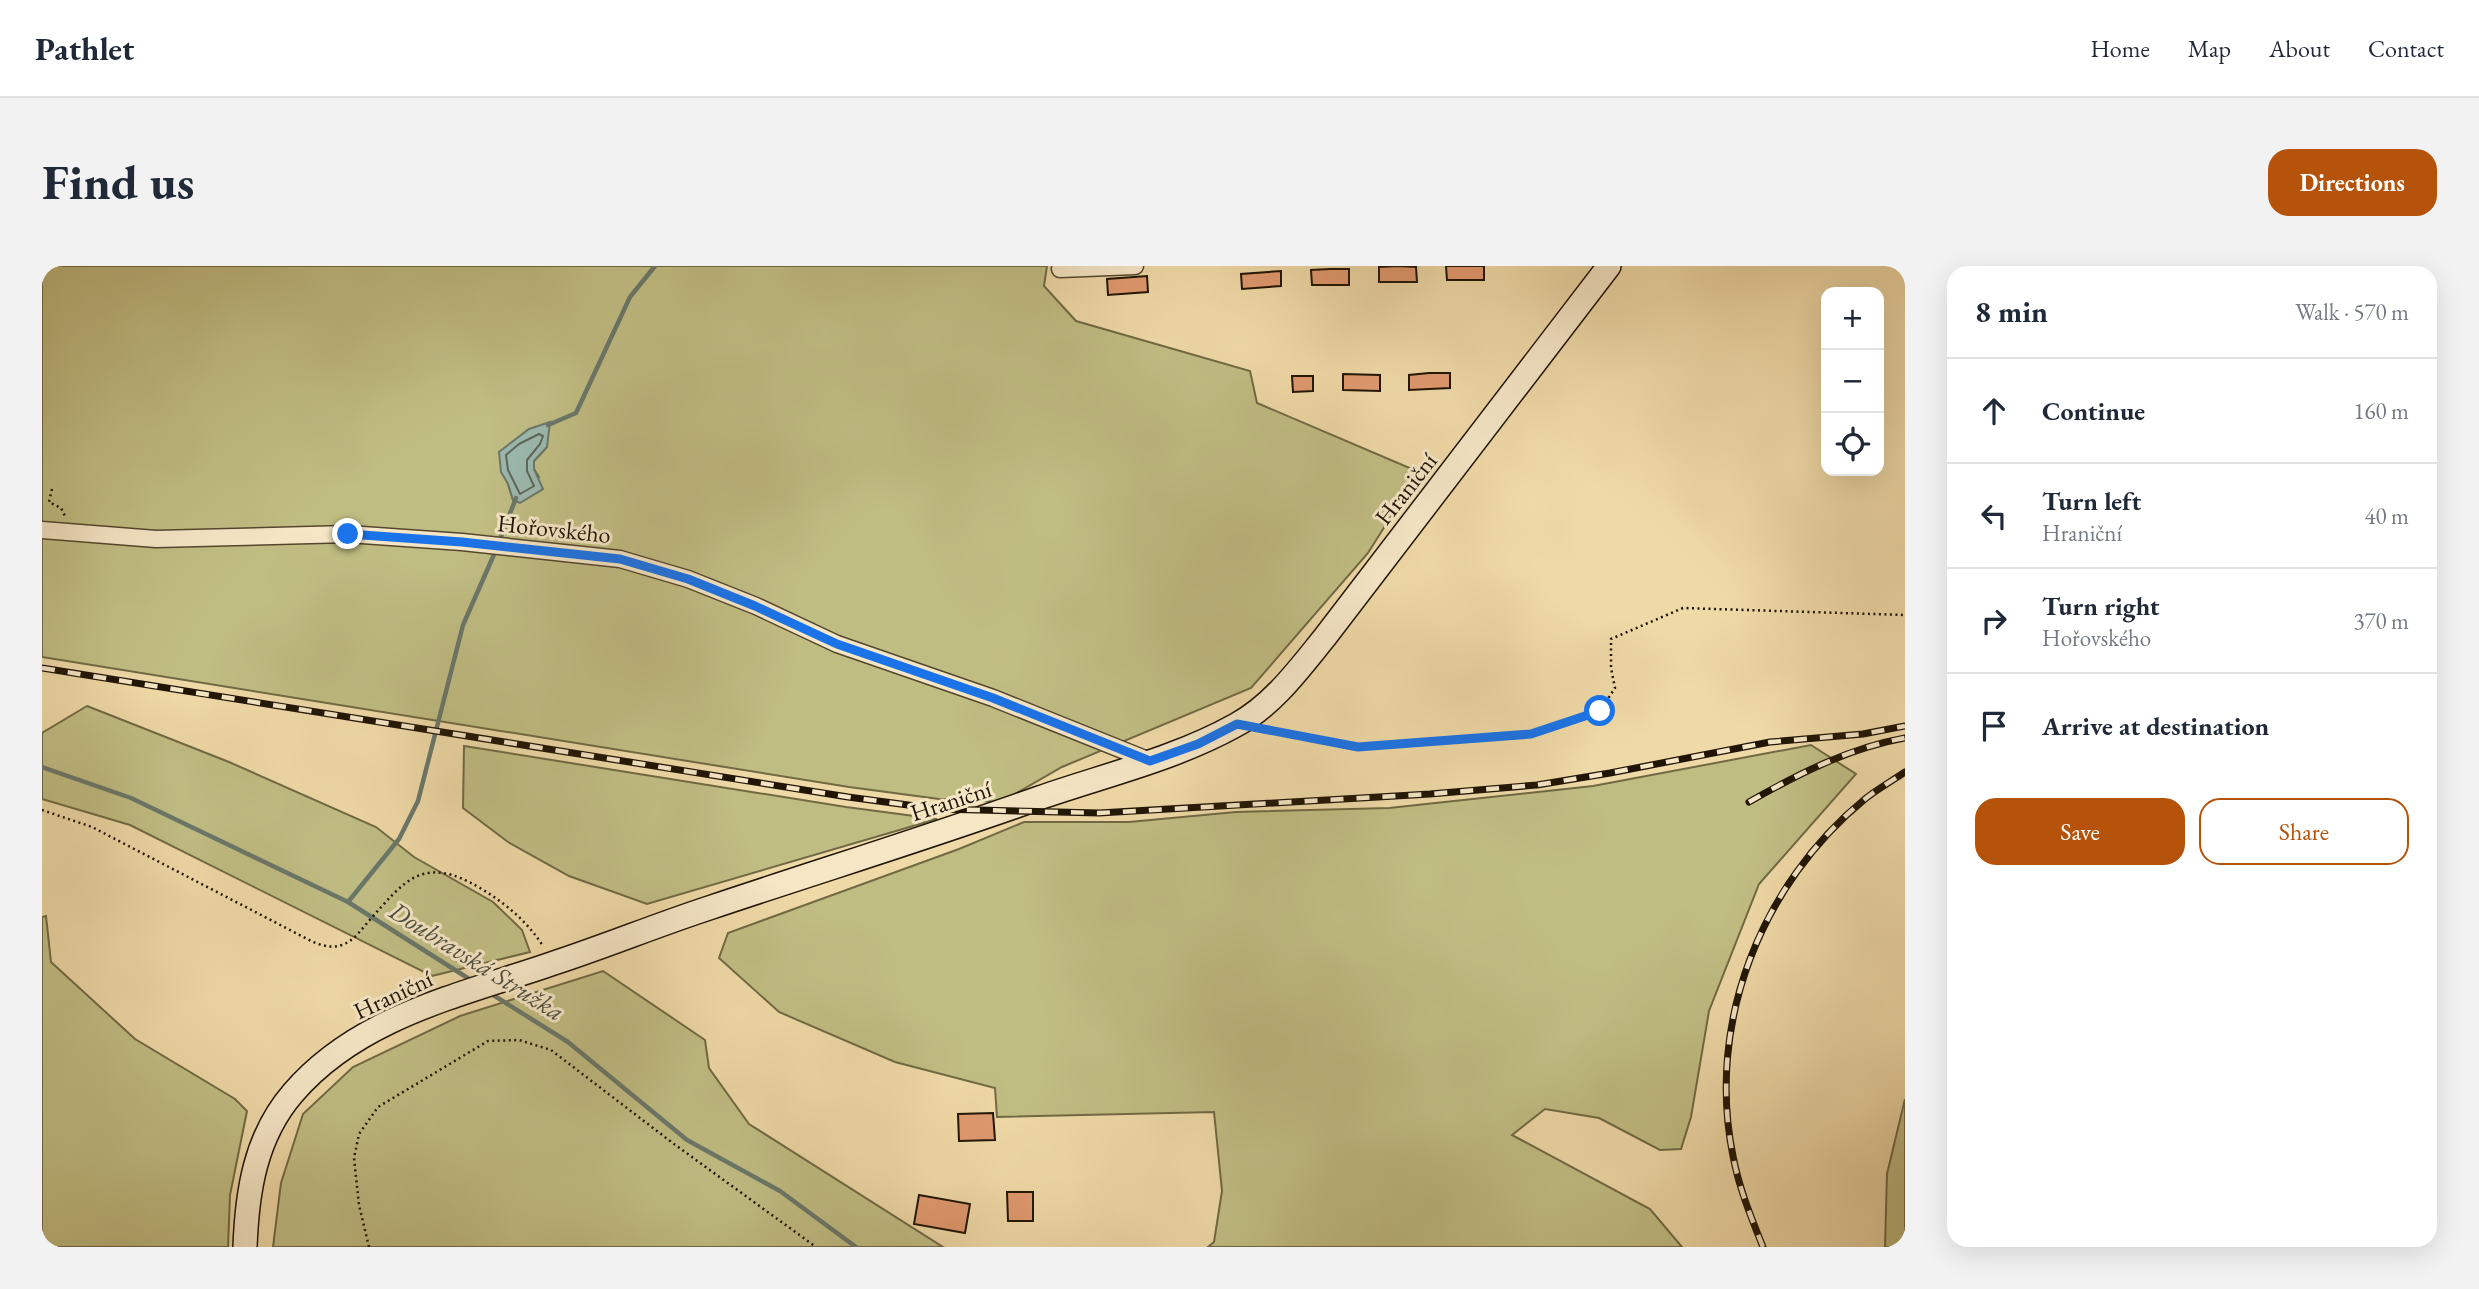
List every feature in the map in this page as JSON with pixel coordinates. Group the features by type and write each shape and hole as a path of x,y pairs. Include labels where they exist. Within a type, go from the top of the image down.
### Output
{"main road":[{"name":"Hraniční","path":"245,1247 252,1173 284,1104 320,1066 347,1046 405,1014 464,991 554,963 709,908 1198,744 1237,724 1267,703 1310,656 1609,266"}],"street":[{"path":"1060,269 1135,266"},
{"name":"Hořovského","path":"42,530 156,539 348,534 462,542 620,559 688,579 837,644 993,698 1150,761"}],"path":[{"path":"52,489 49,502 61,509 67,520 64,533"},
{"path":"1237,724 1358,747 1531,734 1600,711 1615,688 1611,668 1611,639 1683,608 1905,615"},
{"path":"42,810 92,827 327,947 344,945 363,928 400,885 413,877 430,872 448,873 504,903 533,930 554,963"},
{"path":"369,1247 359,1205 354,1158 359,1134 378,1107 488,1041 519,1040 551,1050 816,1247"}],"shaded area":[{"path":"42,266 1047,266 1044,286 1076,321 1250,371 1257,403 1419,472 1368,553 1251,688 1062,767 1001,802 939,799 849,787 42,657","holes":["547,447 534,461 534,469 539,477 513,500 508,484"]},
{"path":"87,706 229,762 376,827 414,857 493,902 522,930 530,952 432,976 130,825 42,799 42,733"},
{"path":"1811,745 1856,774 1759,884 1709,1011 1691,1117 1681,1149 1660,1150 1599,1118 1545,1109 1512,1135 1650,1209 1682,1247 1208,1247 1214,1242 1222,1191 1214,1112 997,1117 995,1088 895,1062 779,1012 719,958 728,933 959,849 1024,822 1129,822 1236,812 1389,808 1593,786"},
{"path":"464,746 937,819 647,904 569,876 508,842 463,808"},
{"path":"46,916 51,962 135,1039 235,1099 247,1111 230,1195 228,1247 42,1247 42,917"},
{"path":"603,971 705,1040 709,1068 749,1124 943,1247 273,1247 281,1183 303,1114 353,1067 460,1016"},
{"path":"1905,1099 1905,1247 1885,1247 1887,1174"}],"water":[{"path":"550,422 547,447 534,461 534,469 543,489 520,503 513,500 501,472 499,452 529,429"}],"building":[{"path":"1446,266 1484,266 1484,280 1447,280"},
{"path":"1379,267 1416,267 1417,282 1379,282"},
{"path":"1349,269 1349,285 1312,285 1311,270"},
{"path":"1281,271 1281,286 1242,289 1241,274"},
{"path":"1147,276 1148,292 1108,295 1107,279"},
{"path":"1450,373 1450,388 1409,390 1409,375"},
{"path":"1343,374 1380,375 1380,391 1343,390"},
{"path":"1292,376 1313,376 1313,391 1293,392"},
{"path":"993,1113 995,1140 959,1141 958,1114"},
{"path":"1007,1192 1033,1192 1033,1221 1008,1221"},
{"path":"919,1195 970,1204 965,1233 914,1224"}],"waterway":[{"path":"548,425 576,413 630,297 655,266"},
{"path":"499,542 516,498"},
{"path":"348,902 399,839 418,801 463,625 496,550"},
{"name":"Doubravská Stružka","path":"42,767 131,798 348,902 474,982"},
{"name":"Doubravská Stružka","path":"490,993 568,1042 687,1140 780,1191 856,1247"}],"railway":[{"path":"42,668 848,797 938,809 1099,813 1430,794 1537,785 1770,742 1863,734 1905,726"},
{"path":"1749,802 1824,763 1864,748 1905,738"},
{"path":"1763,1247 1736,1168 1727,1106 1728,1056 1735,1007 1750,960 1770,914 1797,872 1828,833 1865,799 1905,772"}],"route":[{"path":"348,534 462,542 620,559 688,579 837,644 993,698 1150,761 1198,744 1237,724 1358,747 1531,734 1600,711"}]}
